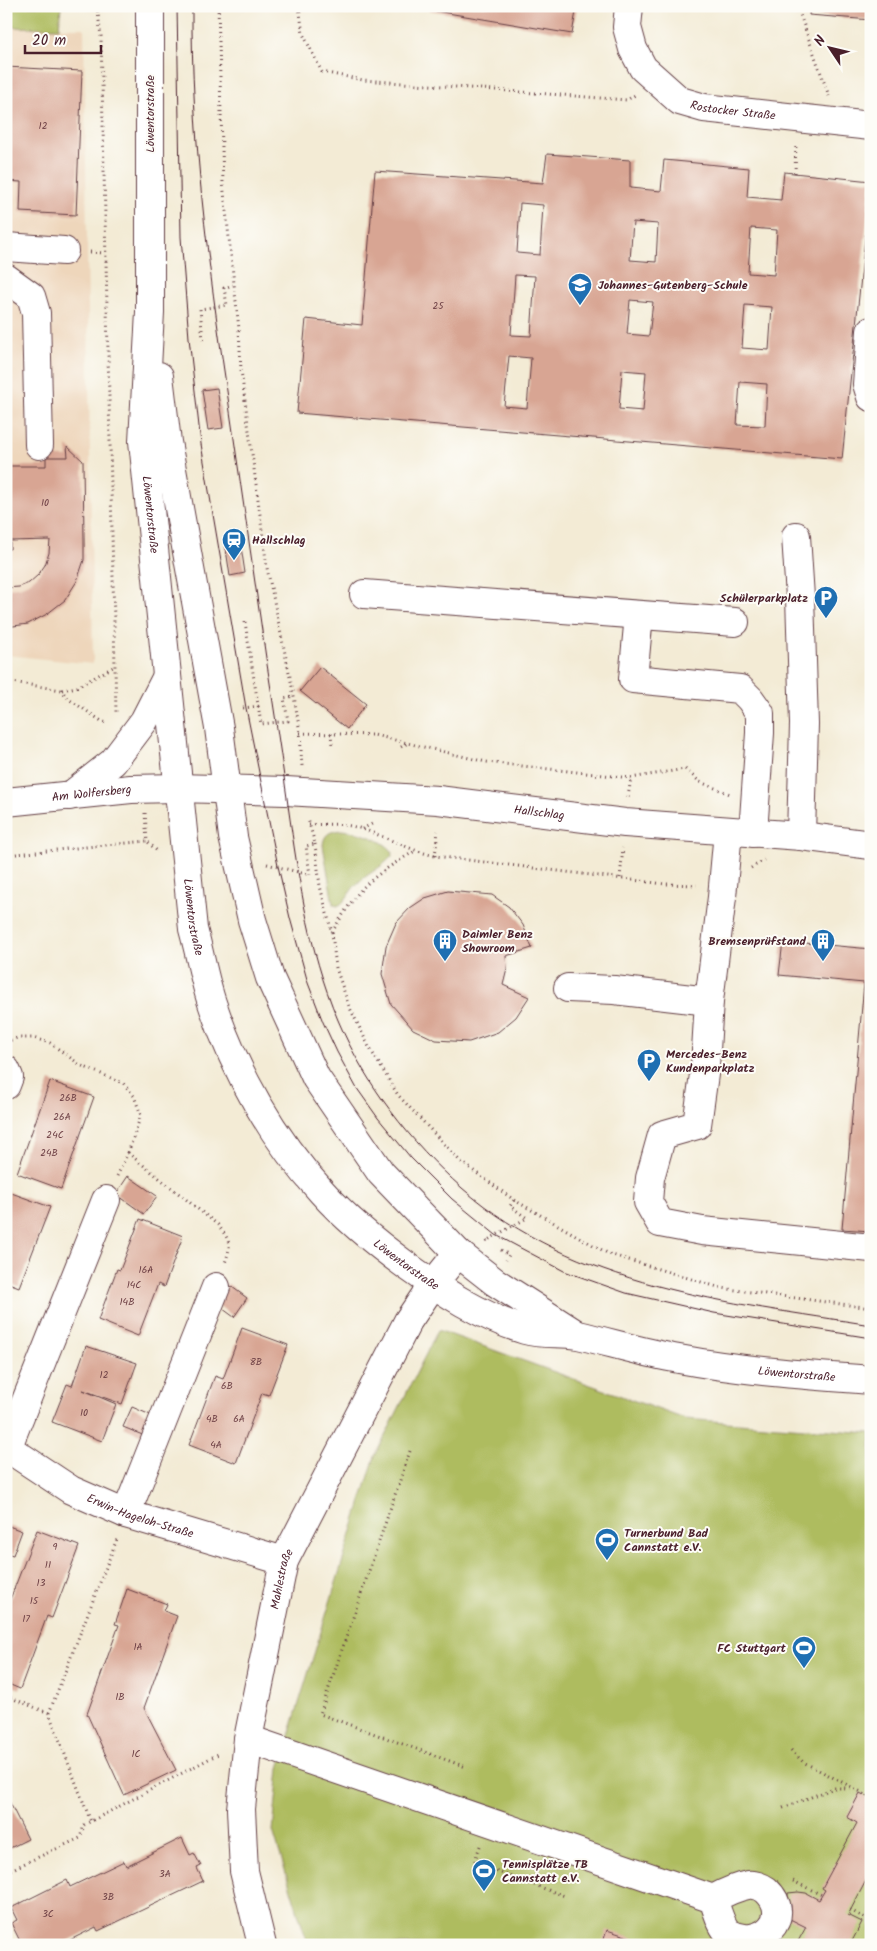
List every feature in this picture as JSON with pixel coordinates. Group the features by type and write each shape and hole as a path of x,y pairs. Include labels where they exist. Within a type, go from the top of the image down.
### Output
{"main road":[{"name":"Löwentorstraße","path":"150,6 150,312 142,441 193,929 212,1003 237,1064 270,1124 294,1158 323,1193 375,1242 433,1284 482,1312 526,1330 577,1335 680,1360 754,1371 871,1380"},
{"name":"Rostocker Straße","path":"629,6 627,28 632,49 643,68 680,100 704,108 871,126"},
{"path":"6,247 64,251"},
{"path":"6,278 31,296 36,313 39,444"},
{"name":"Löwentorstraße","path":"150,312 167,442 219,728 233,837 252,920 270,978 316,1078 381,1173 458,1253 495,1282 577,1335"},
{"path":"871,331 867,384 871,397"},
{"path":"796,536 804,724 801,836"},
{"path":"364,594 735,622"},
{"path":"639,615 633,679 740,689 760,713 760,733 740,832 723,886 708,1001 705,1067 697,1125 662,1135 650,1178 648,1202 660,1223 702,1231 871,1248"},
{"path":"70,796 113,762 144,721 167,676"},
{"name":"Hallschlag","path":"177,788 438,800 625,823 801,836 871,845"},
{"name":"Am Wolfersberg","path":"6,802 131,789 177,788"},
{"path":"568,988 614,990 708,1001"},
{"path":"6,1070 10,1077 6,1085"},
{"name":"Erwin-Hageloh-Straße","path":"106,1200 7,1448 71,1490 126,1514 284,1561"},
{"name":"Mahlestraße","path":"262,1945 244,1870 241,1810 248,1739 284,1561 408,1321 433,1284 458,1253"},
{"path":"126,1514 216,1287"},
{"path":"248,1739 713,1899"}],"path":[{"path":"97,6 101,36 114,683 117,717"},
{"path":"218,6 223,183 239,329 240,370 267,568 300,733 374,735 486,762 631,778 685,769"},
{"path":"299,6 303,34 322,72 363,80 626,100 656,81"},
{"path":"797,6 830,97 830,121"},
{"path":"203,340 200,309 227,304 224,288 233,285"},
{"path":"245,622 261,724 288,721 284,698 294,696"},
{"path":"6,681 61,690 77,687 115,665"},
{"path":"61,690 70,700 103,722 111,723"},
{"path":"331,733 332,745"},
{"path":"401,747 408,742"},
{"path":"309,825 332,823 362,829 415,851 435,856 665,884 723,886"},
{"path":"362,829 372,824"},
{"path":"435,856 438,831"},
{"path":"6,855 147,841"},
{"path":"314,844 320,886 332,933 336,968 349,1006 369,1047 398,1095 460,1161 514,1200 609,1254 721,1288 871,1308"},
{"path":"332,933 346,910 368,882 415,851"},
{"path":"6,1042 17,1038 33,1038 50,1043 82,1066 123,1083 134,1096 141,1115 128,1153 106,1200"},
{"path":"128,1153 218,1225 228,1238 230,1248 216,1287"},
{"path":"495,1282 509,1255 486,1241 527,1218 510,1206 514,1200"},
{"path":"410,1451 320,1714 466,1767"},
{"path":"91,1822 49,1713 126,1514"},
{"path":"6,1696 49,1713"},
{"path":"6,1872 80,1838 84,1825 248,1739"},
{"path":"791,1750 803,1762 871,1797"},
{"path":"783,1808 834,1788 854,1788"},
{"path":"478,1851 474,1863 565,1896"},
{"path":"485,1877 488,1868"},
{"path":"850,1910 871,1921"}],"shaded area":[{"path":"6,27 84,28 93,664 6,655"}],"green space":[{"path":"6,6 61,6 59,28 6,27"},
{"path":"342,830 376,839 393,852 392,856 384,864 359,882 347,898 337,906 333,904 323,845 329,833"},
{"name":"Turnerbund Bad Cannstatt e.V.","path":"438,1330 685,1419 871,1433 871,1945 308,1945 273,1831 279,1768 375,1456"}],"building":[{"path":"406,6 577,6 572,34"},
{"path":"810,6 871,6 871,20 809,15"},
{"path":"6,67 82,71 76,215 20,212 21,182 6,181"},
{"path":"547,154 630,160 630,188 661,191 664,160 749,168 747,197 781,200 784,172 871,181 842,459 297,413 306,319 362,325 375,171 543,183","holes":["520,203 543,205 540,255 517,253","633,222 658,224 656,262 630,260","751,228 777,230 774,275 748,273","515,275 535,276 531,336 511,335","630,300 653,302 649,336 627,334","745,305 772,307 769,350 742,348","509,356 531,358 527,408 504,406","622,370 646,372 643,411 619,409","740,382 767,384 765,426 737,425"]},
{"path":"217,388 223,428 208,430 202,390"},
{"path":"6,396 8,396 9,466 46,466 46,457 68,457 67,446 83,461 84,560 77,581 65,600 47,614 28,624 6,627 6,588 19,587 29,583 38,575 45,565 49,553 50,540 10,541 10,549 6,549"},
{"path":"239,533 245,573 230,576 224,536"},
{"path":"320,667 366,704 347,729 300,691"},
{"name":"Daimler Benz Showroom","path":"448,891 492,895 509,907 523,925 532,948 506,956 507,969 503,985 529,997 516,1017 498,1032 469,1042 436,1040 413,1029 391,1004 382,974 386,946 396,923 410,908 425,898"},
{"path":"783,941 871,949 871,1231 842,1229 864,983 779,975"},
{"path":"50,1081 94,1097 61,1189 17,1173"},
{"path":"128,1176 157,1196 144,1214 116,1194"},
{"path":"6,1191 50,1207 19,1287 6,1282"},
{"path":"140,1219 183,1236 164,1287 158,1284 138,1336 98,1320 117,1269 120,1270"},
{"path":"228,1284 247,1298 234,1317 215,1303"},
{"path":"242,1328 288,1345 269,1395 262,1393 236,1463 189,1445 215,1376 223,1379"},
{"path":"86,1346 137,1363 122,1404 83,1390 116,1404 102,1441 52,1422 67,1384 72,1386"},
{"path":"132,1407 153,1416 145,1436 123,1427"},
{"path":"6,1525 22,1531 13,1555 6,1553"},
{"path":"37,1530 79,1546 52,1618 47,1616 20,1689 6,1683 6,1601 9,1602"},
{"path":"127,1589 167,1604 164,1611 177,1616 144,1708 176,1770 124,1795 87,1714 119,1625 115,1624"},
{"path":"860,1793 871,1799 871,1871 848,1915 862,1922 850,1945 796,1945 806,1927 788,1918 788,1893 806,1893 819,1900 825,1890 822,1888 857,1823 847,1817"},
{"path":"6,1795 28,1839 6,1850"},
{"path":"182,1838 190,1855 194,1853 201,1866 197,1868 203,1881 98,1931 96,1927 60,1945 29,1945 27,1941 21,1943 11,1923 17,1920 11,1908 67,1880 70,1887 124,1861 126,1866"},
{"path":"607,1930 650,1944 650,1945 602,1945"}],"tram line":[{"path":"177,6 181,237 189,338 201,444 246,708 278,866 308,983 337,1052 356,1087 378,1118 411,1158 452,1199 496,1235 564,1271 626,1293 714,1313 871,1338"},
{"path":"192,6 194,103 207,247 294,849 304,907 318,964 327,992 349,1044 361,1067 391,1111 407,1132 443,1170 462,1188 507,1222 554,1248 604,1269 656,1285 709,1298 871,1325"}],"place":[{"name":"Johannes-Gutenberg-Schule","path":"580,306"},
{"name":"Hallschlag","path":"234,561"},
{"name":"Schülerparkplatz","path":"826,619"},
{"name":"Daimler Benz Showroom","path":"445,962"},
{"name":"Bremsenprüfstand","path":"823,962"},
{"name":"Mercedes-Benz Kundenparkplatz","path":"649,1082"},
{"name":"Turnerbund Bad Cannstatt e.V.","path":"607,1561"},
{"name":"FC Stuttgart","path":"804,1669"},
{"name":"Tennisplätze TB Cannstatt e.V.","path":"484,1892"}]}
